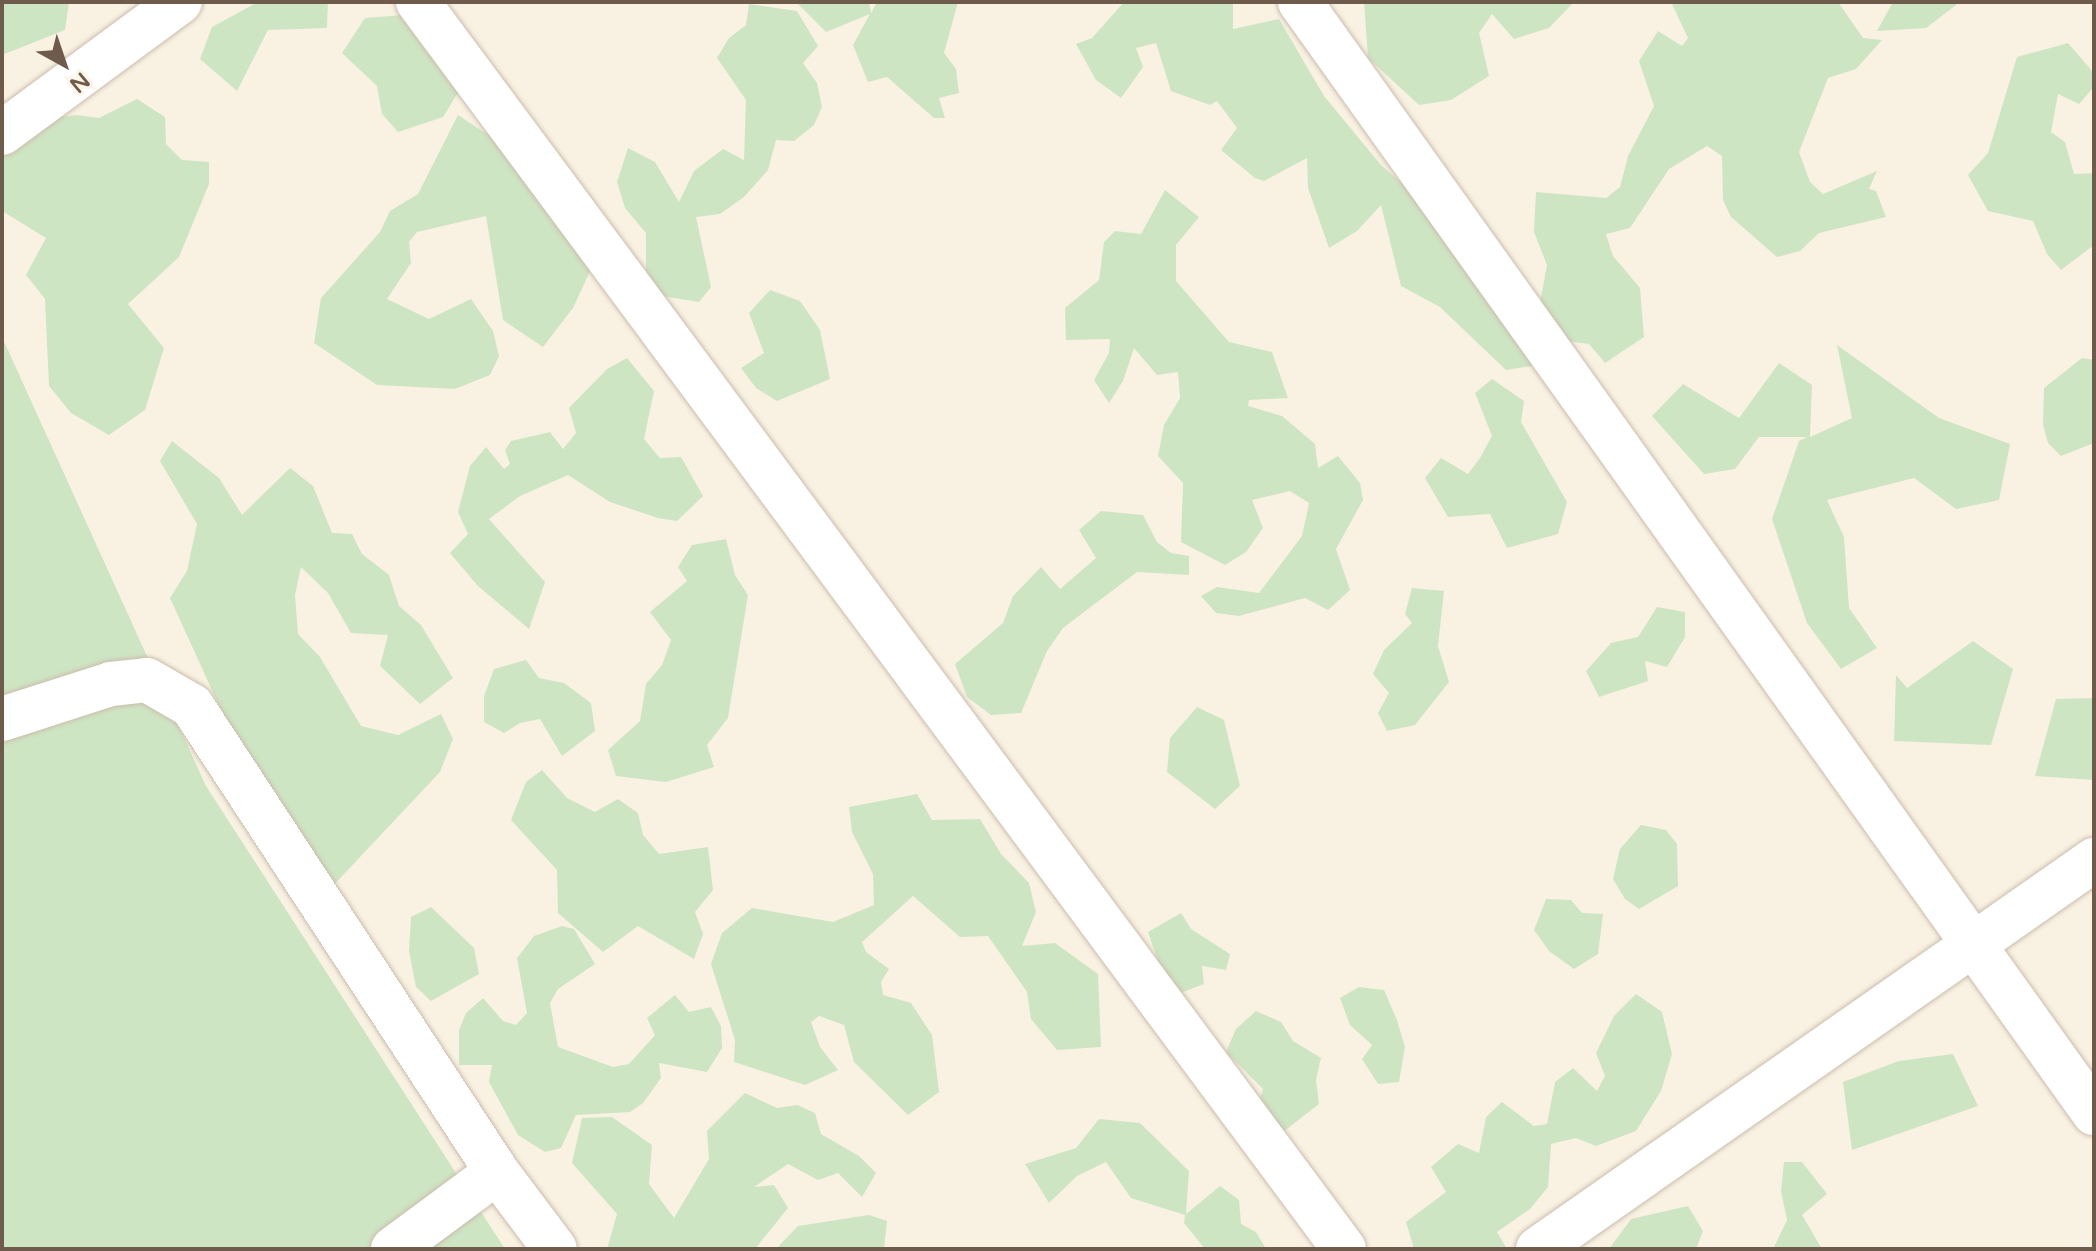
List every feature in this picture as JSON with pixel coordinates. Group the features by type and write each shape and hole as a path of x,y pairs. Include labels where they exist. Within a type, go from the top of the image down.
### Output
{"street":[{"path":"2,133 180,2"},
{"path":"418,2 1344,1249"},
{"path":"1300,2 1974,940 2094,1113"},
{"path":"2,719 111,684 147,680 192,706 497,1172 555,1249"},
{"path":"1538,1249 1974,940 2094,860"},
{"path":"393,1249 497,1172"}],"green space":[{"path":"2,2 69,2 65,30 2,55"},
{"path":"258,2 328,2 327,28 268,30 237,91 200,59 212,27"},
{"path":"796,2 869,2 871,13 877,2 958,2 944,53 956,69 959,93 939,98 945,118 934,118 887,77 868,82 853,45 870,14 826,32"},
{"path":"1124,2 1233,2 1233,29 1279,19 1324,96 1381,165 1458,233 1557,362 1506,370 1440,307 1401,286 1381,205 1357,231 1329,248 1308,188 1307,158 1264,181 1255,178 1221,150 1237,128 1217,101 1210,105 1171,91 1156,43 1136,48 1143,67 1121,98 1096,80 1076,44 1092,38"},
{"path":"1364,2 1574,2 1549,28 1514,39 1492,14 1479,33 1489,76 1451,100 1419,105 1368,58"},
{"path":"1671,2 1838,2 1863,38 1882,40 1856,69 1828,78 1799,152 1810,182 1823,194 1877,171 1869,189 1876,191 1886,217 1819,233 1800,251 1777,257 1731,217 1723,200 1722,156 1707,146 1669,169 1630,228 1606,234 1613,256 1640,288 1644,337 1605,363 1589,344 1567,341 1538,314 1547,265 1534,232 1536,192 1606,198 1620,187 1628,156 1654,106 1639,61 1658,31 1682,46 1688,38"},
{"path":"1893,2 1960,2 1926,28 1877,31"},
{"path":"749,4 797,11 818,46 803,63 817,83 822,107 814,125 794,141 776,140 768,170 744,197 720,214 696,217 711,287 699,302 662,296 646,273 646,233 625,208 617,182 628,148 655,162 679,202 694,171 723,149 744,160 746,100 717,58 729,38 746,25"},
{"path":"403,15 464,83 443,117 398,132 382,114 377,86 342,53 365,18"},
{"path":"2068,43 2094,73 2094,87 2079,104 2058,94 2051,132 2065,142 2074,174 2094,173 2094,245 2061,270 2047,254 2033,221 1988,211 1968,175 1988,153 2017,57"},
{"path":"137,99 165,117 166,144 182,160 209,162 209,184 179,257 128,304 164,348 145,410 109,435 71,413 49,386 45,299 26,275 46,238 2,211 2,158 14,123 77,115 99,118"},
{"path":"458,115 534,165 573,229 590,271 573,308 543,347 503,320 486,216 417,232 409,242 411,263 387,299 429,319 471,299 493,331 499,356 490,375 455,389 377,385 314,343 321,298 380,232 390,211 418,194"},
{"path":"1165,190 1199,217 1176,245 1176,281 1229,342 1272,352 1288,398 1249,400 1248,406 1282,416 1315,444 1318,468 1338,456 1360,483 1363,500 1336,549 1350,590 1328,610 1305,598 1239,616 1216,613 1201,596 1217,587 1259,593 1302,536 1309,503 1290,491 1252,500 1263,528 1246,552 1225,565 1181,542 1183,483 1158,456 1164,425 1180,398 1178,372 1157,375 1134,348 1123,381 1109,403 1094,380 1109,353 1110,339 1066,340 1065,308 1099,280 1104,242 1115,231 1141,234"},
{"path":"770,290 800,301 820,330 830,379 777,401 756,388 741,368 764,353 749,313"},
{"path":"2,337 206,786 505,1249 2,1249"},
{"path":"1837,345 1939,418 2010,444 1999,500 1956,509 1914,478 1827,500 1844,537 1849,608 1877,648 1841,669 1807,623 1772,519 1799,441 1807,437 1759,437 1735,469 1704,474 1652,416 1683,384 1739,418 1779,363 1812,385 1810,437 1852,418"},
{"path":"627,358 654,391 644,439 660,458 681,457 703,496 677,521 610,502 568,475 520,496 489,519 545,582 529,629 478,586 450,553 468,534 458,512 470,466 486,447 504,469 510,464 505,450 511,441 550,432 563,449 576,433 569,408 607,369"},
{"path":"2082,358 2094,360 2094,443 2061,456 2048,443 2043,425 2044,388"},
{"path":"1492,379 1524,401 1521,422 1567,502 1558,534 1507,548 1490,514 1448,517 1425,478 1441,458 1468,474 1480,458 1492,436 1475,393"},
{"path":"172,441 219,478 242,515 290,468 313,486 332,533 352,534 362,554 389,575 399,606 421,625 453,678 420,704 380,666 388,635 351,633 328,593 301,567 295,595 298,634 320,657 361,726 398,735 441,714 453,739 440,772 329,890 242,756 170,598 187,571 197,524 160,461"},
{"path":"1101,511 1143,515 1157,542 1171,553 1189,556 1189,575 1137,572 1063,628 1047,651 1021,713 991,715 967,697 955,664 1003,623 1013,596 1041,567 1060,589 1096,558 1079,530"},
{"path":"726,539 735,575 748,595 728,718 707,745 714,767 666,782 616,776 608,750 640,721 646,684 662,665 671,640 650,612 687,581 678,567 692,545"},
{"path":"1412,588 1444,591 1438,646 1449,682 1415,725 1387,731 1378,713 1389,693 1373,674 1384,650 1412,623 1405,614"},
{"path":"1657,607 1685,612 1685,637 1667,667 1645,661 1648,681 1599,697 1586,671 1611,643 1638,637"},
{"path":"1973,641 2013,669 1991,745 1894,741 1896,675 1907,688"},
{"path":"526,660 539,678 564,683 591,703 595,731 562,756 540,719 520,723 504,733 484,722 484,696 494,669"},
{"path":"2094,698 2094,780 2035,776 2056,699"},
{"path":"1197,707 1224,720 1240,786 1215,809 1167,772 1170,738"},
{"path":"542,770 567,798 595,812 618,799 638,813 643,835 659,854 708,847 713,890 695,912 703,934 694,959 638,926 603,952 558,913 557,870 511,820 526,782"},
{"path":"917,794 932,820 980,819 1001,854 1029,883 1036,912 1022,946 1055,943 1098,974 1101,1047 1057,1050 1031,1019 1027,992 988,936 960,937 913,896 862,942 866,952 889,969 881,982 883,995 911,1003 932,1035 939,1092 908,1115 854,1062 844,1025 819,1016 811,1022 820,1047 838,1070 805,1085 734,1062 735,1040 711,964 722,933 752,908 833,922 874,905 873,874 852,832 849,807"},
{"path":"1641,825 1666,830 1677,844 1678,886 1639,909 1625,899 1613,879 1620,849"},
{"path":"1546,899 1571,900 1582,913 1603,914 1598,954 1574,969 1549,951 1534,930"},
{"path":"431,907 474,948 479,974 431,1001 416,987 409,951 411,917"},
{"path":"1181,913 1191,929 1230,954 1226,970 1202,966 1204,984 1170,997 1148,932"},
{"path":"562,926 574,929 595,964 558,989 550,1003 558,1047 613,1067 629,1064 655,1035 647,1018 675,995 689,1012 711,1007 721,1026 722,1048 707,1072 659,1063 661,1078 643,1103 630,1112 576,1115 561,1148 545,1152 518,1135 489,1082 492,1065 459,1065 459,1030 466,1013 483,998 503,1021 516,1025 527,1013 517,958 534,936"},
{"path":"1359,987 1384,990 1397,1020 1405,1047 1399,1082 1378,1084 1362,1059 1372,1045 1350,1025 1340,998"},
{"path":"1636,994 1662,1012 1672,1054 1661,1091 1636,1131 1596,1146 1576,1138 1551,1144 1548,1187 1530,1209 1497,1232 1507,1249 1414,1249 1406,1222 1446,1192 1431,1167 1458,1144 1479,1153 1486,1117 1502,1102 1534,1126 1547,1124 1555,1082 1573,1068 1597,1091 1605,1076 1596,1053 1614,1016"},
{"path":"1256,1011 1281,1022 1293,1041 1321,1058 1316,1080 1319,1104 1278,1136 1255,1114 1263,1089 1226,1052 1236,1029"},
{"path":"1953,1054 1978,1106 1852,1150 1843,1082 1899,1061"},
{"path":"745,1093 777,1108 797,1105 815,1113 821,1134 859,1156 876,1173 862,1197 838,1173 818,1180 788,1164 754,1187 774,1185 788,1208 755,1249 607,1249 617,1214 572,1163 582,1118 612,1117 652,1145 649,1184 674,1218 709,1159 707,1131"},
{"path":"1099,1119 1140,1123 1189,1171 1186,1214 1220,1186 1239,1200 1241,1224 1256,1232 1266,1249 1205,1249 1184,1223 1185,1215 1131,1198 1106,1162 1077,1176 1049,1203 1025,1164 1076,1148"},
{"path":"1784,1162 1802,1162 1827,1194 1802,1215 1822,1249 1773,1249 1787,1220 1781,1191"},
{"path":"1688,1206 1703,1231 1696,1249 1609,1249 1631,1219"},
{"path":"869,1215 887,1221 884,1249 776,1249 798,1226"}]}
